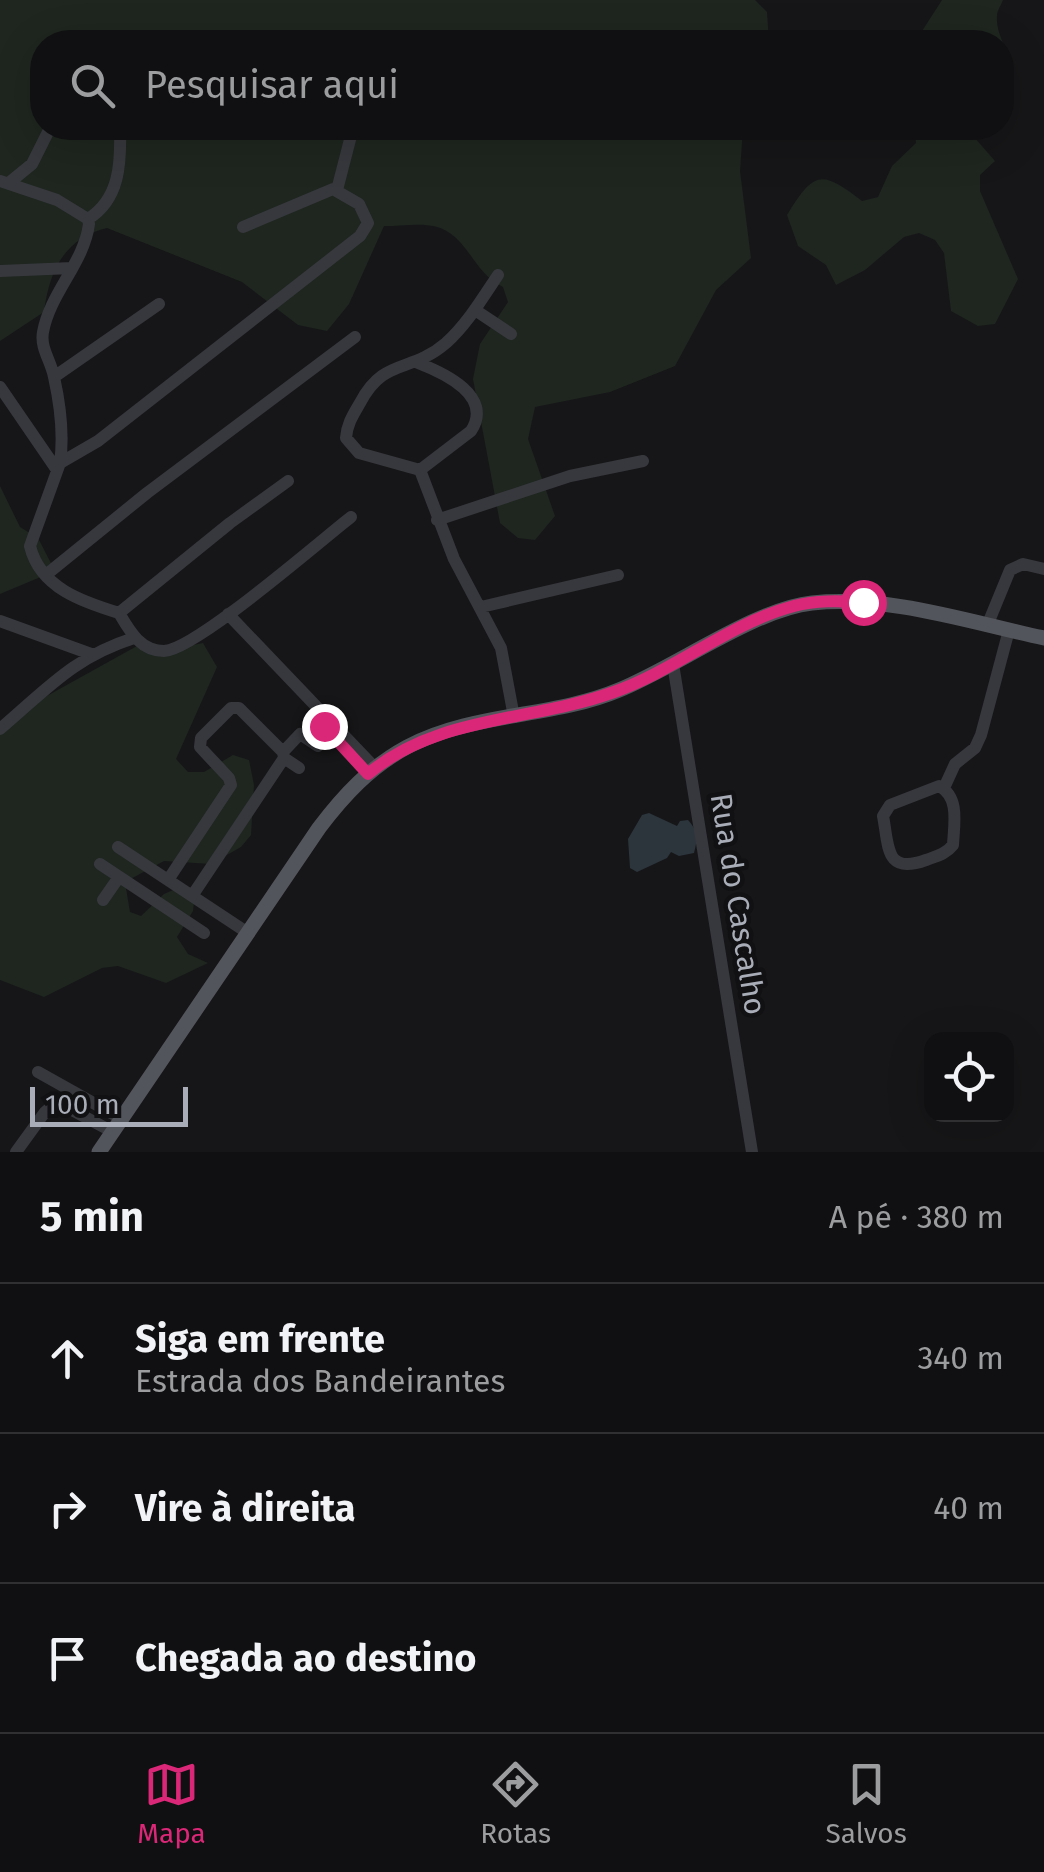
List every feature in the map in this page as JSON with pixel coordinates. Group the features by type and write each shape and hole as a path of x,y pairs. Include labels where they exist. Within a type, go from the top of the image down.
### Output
{"main road":[{"path":"99,1152 319,828 371,770 425,738 616,692 772,614 808,604 888,605 1044,638"}],"street":[{"path":"5,182 32,164 44,140"},
{"path":"88,219 106,208 120,166 120,140"},
{"path":"337,190 350,140"},
{"path":"5,182 57,200 88,219"},
{"path":"58,466 98,441 360,236 368,223 359,204 337,190 322,192 244,227"},
{"path":"88,219 88,232 43,332 62,439 58,466 30,540 31,553 47,574 76,600 119,613 134,638 164,651 192,642 351,517"},
{"path":"0,271 72,268"},
{"path":"420,470 359,453 346,438 347,426 378,376 418,362 448,341 498,275"},
{"path":"54,377 158,304"},
{"path":"475,310 512,334"},
{"path":"47,574 355,337"},
{"path":"418,362 467,389 476,411 476,424 471,431 420,470"},
{"path":"0,387 58,466"},
{"path":"437,520 570,476 643,462"},
{"path":"420,470 437,520 501,648 514,717"},
{"path":"119,613 288,481"},
{"path":"987,626 1010,570 1023,564 1044,568"},
{"path":"481,607 618,575"},
{"path":"224,617 371,770"},
{"path":"0,621 91,654"},
{"path":"944,788 954,764 975,748 981,736 1009,630"},
{"path":"0,728 91,654 134,638"},
{"name":"Rua do Cascalho","path":"674,664 752,1152"},
{"path":"157,902 231,786 230,778 200,747 201,738 234,707 300,768"},
{"path":"192,896 300,734 318,746"},
{"path":"939,786 944,788 953,800 953,845 946,853 908,866 899,865 891,857 885,810 890,804 939,786"},
{"path":"118,847 248,934"},
{"path":"100,864 204,933"},
{"path":"103,900 119,877"},
{"path":"38,1072 117,1126"},
{"path":"16,1152 57,1102 117,1126"}],"shaded area":[{"path":"0,0 755,0 767,12 768,30 30,30 30,140 742,140 740,171 751,258 716,290 675,366 610,392 535,407 528,439 555,516 535,540 518,538 500,523 473,379 480,344 508,302 503,287 484,273 445,230 421,225 384,226 349,304 327,331 298,325 242,282 107,228 69,248 55,270 44,312 0,341"},
{"path":"942,0 1003,0 997,14 999,30 923,30"},
{"path":"916,140 977,140 995,161 980,175 980,191 1018,279 995,324 978,326 951,311 944,253 935,240 919,233 904,237 865,270 836,285 826,265 798,246 787,215 812,183 827,180 862,201 878,197 892,166"},
{"path":"0,486 20,527 38,538 55,571 0,594"},
{"path":"146,641 174,649 203,643 217,667 176,759 188,772 204,772 233,755 249,760 254,785 251,835 241,847 211,864 164,861 125,882 130,912 141,916 164,894 180,887 195,894 193,911 177,937 188,954 208,963 166,983 118,966 102,968 44,997 0,980 0,722"},
{"path":"649,813 677,826 688,820 695,832 694,853 679,856 671,852 667,858 637,872 630,868 628,839 642,815"}],"route":[{"path":"324,726 368,774 425,738 616,692 795,606 863,602"}]}
